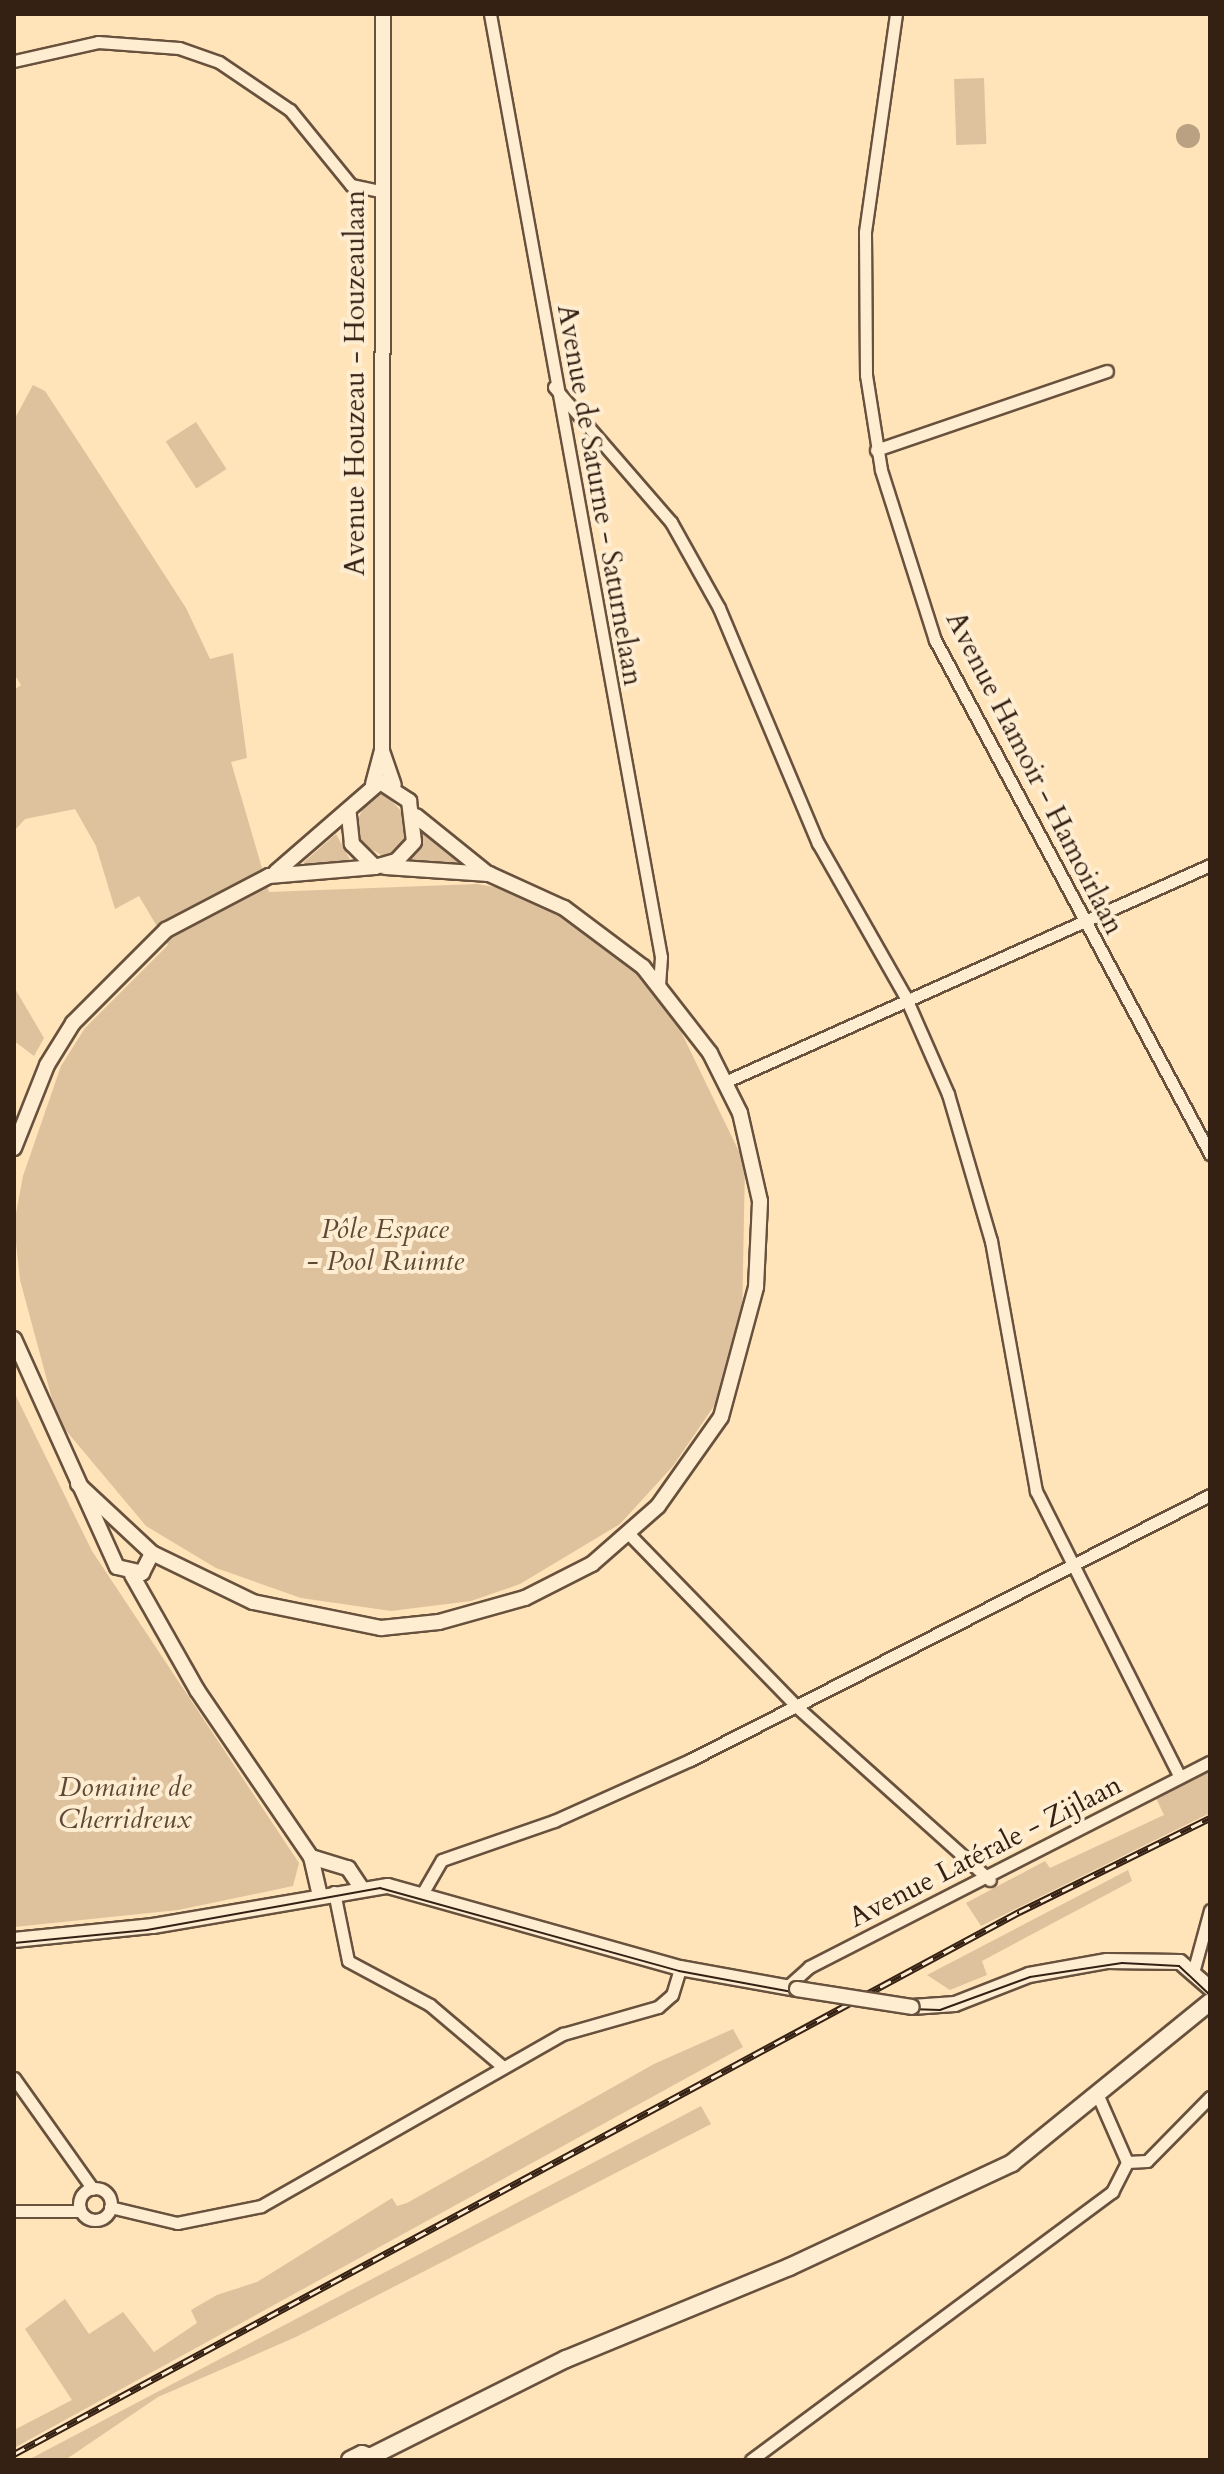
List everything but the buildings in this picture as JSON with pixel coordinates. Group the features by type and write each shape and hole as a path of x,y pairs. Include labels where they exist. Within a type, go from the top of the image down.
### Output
{"main road":[{"path":"350,2460 375,2458 566,2359 973,2184 1098,2096 1210,2002"},
{"path":"392,2460 399,2443"}],"street":[{"name":"Avenue Houzeau - Houzeaulaan","path":"373,784 382,751 380,191 383,14"},
{"name":"Avenue de Saturne - Saturnelaan","path":"490,14 554,387 661,957 659,984"},
{"name":"Avenue Hamoir - Hamoirlaan","path":"896,14 865,232 866,375 876,450 935,640 1210,1154"},
{"path":"14,61 98,42 179,48 219,62 290,110 351,185 380,191"},
{"path":"876,450 1107,371"},
{"path":"554,387 671,522 719,608 818,843 905,996 948,1094 991,1241 1036,1491 1180,1777"},
{"name":"Avenue Houzeau - Houzeaulaan","path":"382,751 394,785"},
{"path":"14,1148 51,1057 109,983 166,930 269,876 349,814 373,784 394,785 416,816 489,874 564,908 659,984 727,1081 755,1159 760,1201 748,1335 707,1442 630,1535 525,1598 439,1622 381,1628 253,1602 152,1553 78,1484"},
{"path":"349,814 352,844 380,867"},
{"path":"380,867 409,851 416,816"},
{"path":"727,1081 905,996 1210,865"},
{"path":"269,876 380,867 489,874"},
{"path":"14,1339 78,1484 114,1556 132,1575 197,1690 311,1857 327,1894 348,1961 443,2015 502,2066"},
{"path":"422,1894 442,1860 554,1821 797,1707 1210,1495"},
{"path":"630,1535 797,1707 990,1880"},
{"path":"114,1556 133,1536"},
{"path":"132,1575 146,1570 152,1553"},
{"name":"Avenue Latérale - Zijlaan","path":"792,1988 809,1967 990,1880 1210,1762"},
{"path":"311,1857 348,1868 361,1887"},
{"path":"14,1940 167,1924 361,1887 422,1894 680,1968 912,2007 955,2004 1083,1963 1162,1959 1194,1969 1210,1988"},
{"path":"1194,1969 1210,1910"},
{"path":"110,2207 177,2223 243,2213 563,2034 658,2007 672,1995 680,1968"},
{"path":"14,2078 93,2189 108,2195 110,2207"},
{"path":"1098,2096 1127,2162"},
{"path":"1127,2162 1147,2161 1210,2097"},
{"path":"751,2460 1112,2192 1127,2162"},
{"path":"79,2204 93,2189"},
{"path":"79,2204 96,2220 110,2207"},
{"path":"14,2211 80,2211 79,2204"}],"green space":[{"path":"984,78 986,144 956,145 954,79"},
{"name":"Pôle Espace - Pool Ruimte","path":"33,385 45,391 186,608 210,659 233,653 247,758 231,762 269,892 477,884 511,890 569,918 636,970 673,1015 745,1164 742,1322 716,1403 673,1466 620,1524 520,1584 471,1601 391,1611 301,1598 216,1568 146,1526 58,1421 20,1280 14,1224 23,1176 61,1066 85,1028 168,945 139,896 115,909 96,846 75,809 25,819 14,831 14,690 21,685 14,674 14,420"},
{"path":"196,422 226,469 196,489 166,442"},
{"path":"382,791 405,815 408,840 385,857 358,842 356,824 366,801"},
{"path":"423,830 444,851 462,865 398,867"},
{"path":"336,834 353,865 304,865 304,862"},
{"path":"14,987 44,1038 34,1056 14,1041"},
{"name":"Domaine de Cherridreux","path":"14,1392 92,1551 299,1863 293,1886 178,1910 14,1927"},
{"path":"1210,1770 1210,1813 981,1926 966,1903 1045,1861 1050,1868 1164,1815 1155,1796"},
{"path":"1128,1870 1132,1881 982,1961 987,1975 950,1990 927,1975"},
{"path":"733,2029 743,2047 14,2448 14,2430 72,2400 25,2329 65,2299 89,2334 123,2312 154,2352 197,2323 191,2310 217,2295 257,2282 392,2198 397,2206 407,2203 654,2064"},
{"path":"701,2106 711,2124 296,2337 158,2397 65,2460 28,2460"}],"shaded area":[{"path":"1188,124 1199,131 1200,136 1193,147 1188,148 1177,141 1176,136 1183,125"}],"tram line":[{"path":"14,1943 147,1930 380,1888 679,1971 879,2008 940,2010 1030,1977 1122,1963 1179,1966 1210,1995"}],"railway":[{"path":"14,2454 1019,1912 1210,1818"}]}
